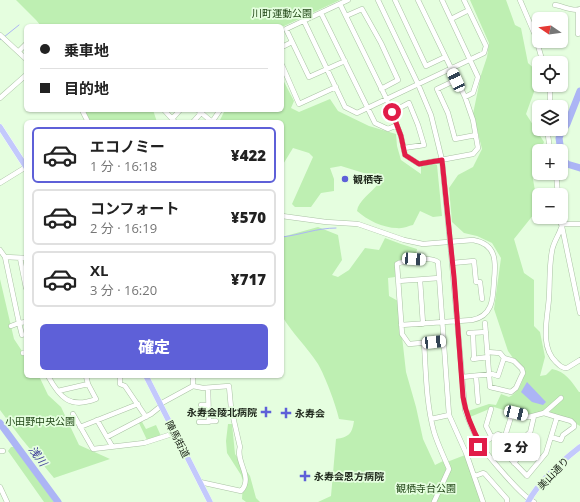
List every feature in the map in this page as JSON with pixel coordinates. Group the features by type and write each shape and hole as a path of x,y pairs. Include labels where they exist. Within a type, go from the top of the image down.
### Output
{"main road":[{"path":"0,127 24,164"},
{"name":"陣馬街道","path":"147,378 210,502"},
{"name":"美山通り","path":"531,501 550,475 580,447"}],"street":[{"path":"345,60 309,77 286,29 348,0"},
{"path":"378,0 431,115 442,160 465,410 481,445 511,481 531,501"},
{"path":"395,0 426,66 445,57"},
{"path":"340,4 387,100 397,125 405,155 419,164 473,154 478,148 473,120 465,97 418,0"},
{"path":"442,0 478,77 473,93 465,97"},
{"path":"304,21 345,107 357,113 484,53 486,46 464,0"},
{"path":"520,0 535,35 541,56"},
{"path":"555,5 579,10 578,34"},
{"path":"346,16 362,9 381,43 398,80 382,89"},
{"path":"451,19 469,10"},
{"path":"321,13 375,123 388,129 397,125"},
{"path":"0,35 24,57"},
{"path":"284,46 292,42"},
{"path":"19,52 24,46"},
{"path":"284,70 299,104 336,87"},
{"path":"0,98 24,77"},
{"path":"456,80 437,89 448,113 455,139 476,134"},
{"path":"392,112 409,103 418,125 424,145 404,148"},
{"path":"166,112 174,120"},
{"path":"200,112 210,120"},
{"path":"0,183 24,168"},
{"path":"284,216 326,222 358,224 404,240 423,244 473,240 480,241 492,250 495,258 492,302 489,309 481,317 477,319 458,321 401,325"},
{"path":"561,226 580,224"},
{"path":"561,226 580,314"},
{"path":"561,226 552,251 548,315 545,333 546,342 554,361 561,366 567,368 580,360"},
{"path":"0,250 4,258 22,335"},
{"path":"4,258 24,258"},
{"path":"20,258 24,278"},
{"path":"443,340 409,344 402,334 397,264 414,259 434,259 438,262 449,415 475,476 483,502"},
{"path":"452,263 474,261 476,282 480,282 482,299"},
{"path":"398,281 439,278"},
{"path":"420,280 423,324"},
{"path":"11,326 24,322"},
{"path":"485,323 486,332 488,355 490,387 511,392 516,388 523,373 522,369 514,361 504,358 500,353 488,355 473,359 471,333 486,332"},
{"path":"424,342 428,404 434,433 449,469 434,502"},
{"path":"462,377 489,375 498,376 504,358"},
{"path":"476,376 478,402"},
{"path":"49,378 66,400 84,403 96,398 88,384 86,378"},
{"path":"120,378 120,384 125,386 146,417"},
{"path":"193,378 193,386"},
{"path":"58,391 88,384"},
{"path":"107,437 146,417 161,405 193,386 208,388 229,386 231,408 240,448 238,452 246,480 245,486 241,491 200,482"},
{"path":"208,388 209,422"},
{"path":"557,417 546,453 526,476 503,451 502,446 512,414 516,413 529,417 544,413 561,398"},
{"path":"80,427 138,404"},
{"path":"201,405 208,405"},
{"path":"491,409 489,417 484,420 492,438"},
{"path":"544,413 571,420 574,424 574,427 563,435 561,440 551,437"},
{"path":"73,414 93,449 144,443 175,433"},
{"path":"431,419 449,415"},
{"path":"514,463 525,448 525,441 530,433 534,416"},
{"path":"97,420 112,446"},
{"path":"199,422 216,421"},
{"path":"466,453 498,434 505,436"},
{"path":"475,476 483,473 485,474 507,499 507,502"},
{"path":"0,487 7,502"}],"green space":[{"name":"川町運動公園","path":"16,0 340,0 284,26 284,24 39,24"},
{"path":"470,0 506,0 515,25 521,28 528,63 532,67 532,92 534,92 526,114 532,123 532,136 540,136 544,142 543,144 532,144 532,180 534,188 532,188 532,216 514,239 524,273 534,280 534,326 540,332 545,357 540,376 546,375 552,369 557,370 574,384 580,392 580,426 569,420 544,413 529,417 494,407 470,417 468,411 489,404 496,405 501,394 509,397 515,393 520,387 524,373 508,351 494,309 501,258 492,243 477,236 464,233 452,222 449,188 458,175 473,167 482,149 473,114 489,43"},
{"path":"284,82 294,101 291,108 299,112 330,99 338,111 369,126 396,134 397,146 401,160 421,174 421,166 437,165 442,216 433,217 420,211 413,225 401,228 386,227 370,220 357,211 363,200 378,184 370,175 341,166 330,168 334,179 334,191 321,193 311,207 295,207 292,204 313,157 309,153 293,148 284,163 284,120 220,120 224,112 284,112"},
{"path":"85,112 154,112 156,120 90,120"},
{"name":"観栖寺台公園","path":"318,227 338,235 342,260 332,275 338,277 349,270 365,248 379,250 385,238 417,249 416,255 395,262 395,277 388,278 389,296 398,301 406,372 423,439 435,465 445,460 449,469 434,502 318,502 331,496 336,439 347,436 351,432 354,421 339,419 330,391 318,364 284,319 284,236"},
{"name":"小田野中央公園","path":"0,279 14,339 24,354 24,378 40,378 48,395 61,407 79,445 110,459 54,478 0,410"},
{"path":"141,420 146,429 156,425 161,436 147,440 138,421"},
{"path":"228,424 232,424 235,454 250,476 256,498 260,502 246,502 242,499 243,481 241,475 227,453 226,441"},
{"path":"11,447 15,447 54,502 44,502 8,451"},
{"path":"465,455 481,502 436,502 450,473 447,462"}],"water":[{"path":"527,382 546,402 543,405 532,402 521,392"}],"waterway":[{"path":"4,37 19,25"},
{"path":"580,91 567,124 559,138 562,158 567,164 580,168"},
{"path":"284,237 322,229 336,228"},
{"name":"浅川","path":"0,423 58,502"}],"place":[{"name":"観栖寺","path":"345,179"},
{"name":"永寿会陵北病院","path":"266,412"},
{"name":"永寿会","path":"286,413"},
{"name":"永寿会恩方病院","path":"305,476"}],"route":[{"path":"392,112 401,136 405,155 419,164 442,160 458,321 463,397 468,420 481,445 478,447"}]}
